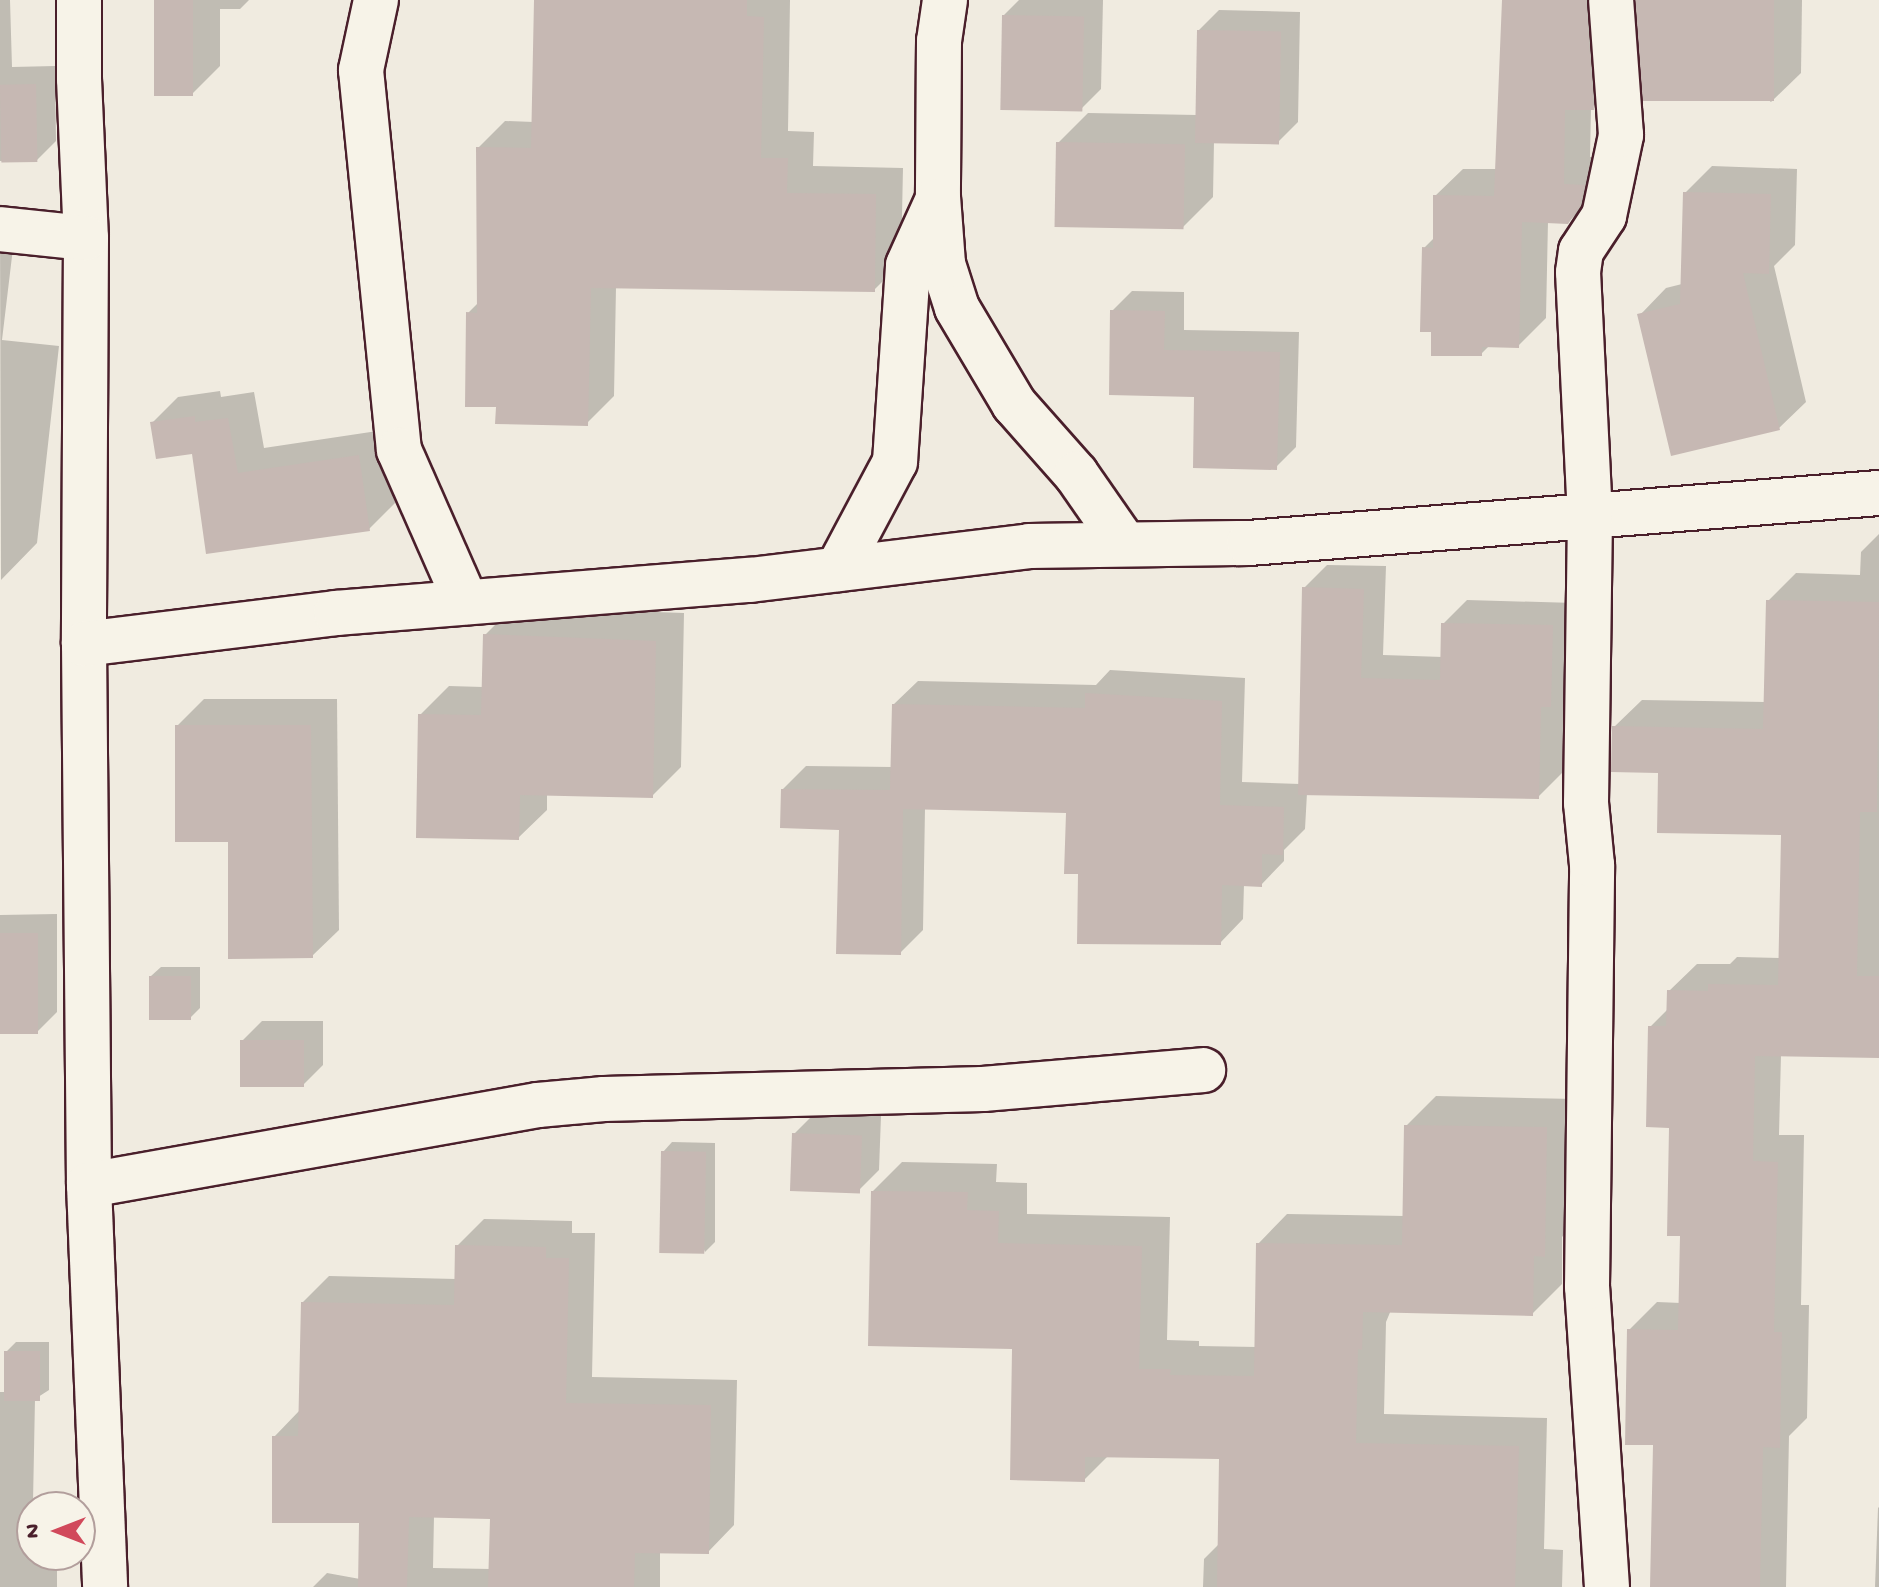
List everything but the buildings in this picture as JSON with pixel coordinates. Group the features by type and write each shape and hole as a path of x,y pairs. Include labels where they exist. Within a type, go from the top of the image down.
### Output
{"street":[{"path":"79,0 86,238 84,644 89,1185 105,1587"},
{"path":"376,0 361,70 399,450 466,602"},
{"path":"945,0 939,41 938,197 943,264 957,308 1014,404 1076,474 1124,543"},
{"path":"1607,1587 1587,1287 1592,865 1586,803 1590,517 1578,272 1581,251 1604,216 1621,135 1611,0"},
{"path":"838,569 895,462 908,265 938,197"},
{"path":"0,229 86,238"},
{"path":"84,644 336,613 750,580 1029,546 1249,543 1879,493"},
{"path":"89,1185 538,1105 604,1099 983,1089 1203,1070"}]}
